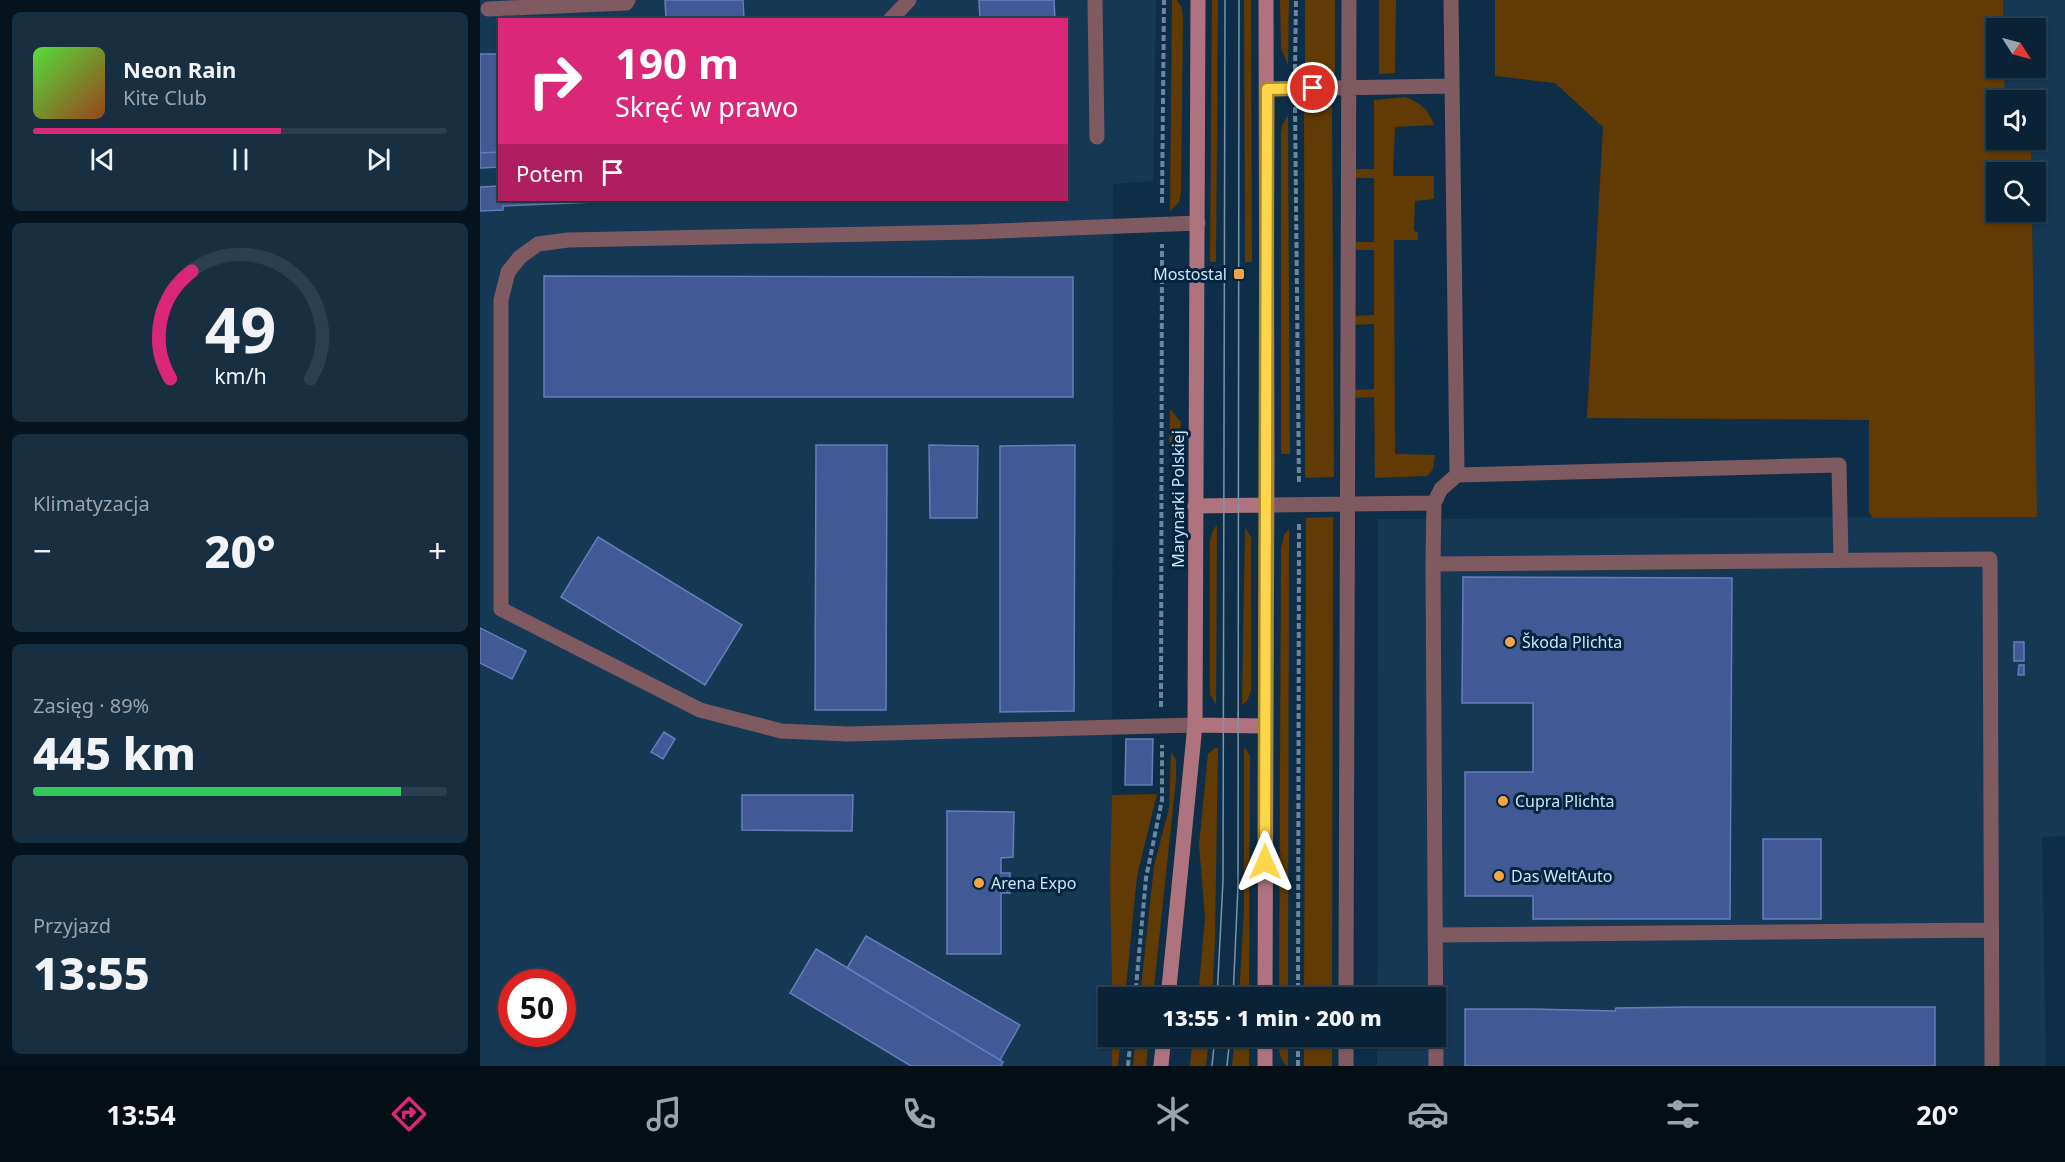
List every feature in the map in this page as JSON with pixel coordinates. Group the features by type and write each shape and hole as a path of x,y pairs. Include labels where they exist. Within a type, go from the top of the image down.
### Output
{"main road":[{"name":"Marynarki Polskiej","path":"1169,987 1195,724 1198,0"},
{"path":"1265,987 1266,0"},
{"path":"1195,506 1266,505"},
{"path":"1195,724 1265,726"},
{"path":"1161,1066 1163,1047"},
{"path":"1265,1047 1265,1066"}],"lane":[{"path":"488,9 626,3 628,0"},
{"path":"892,18 909,0"},
{"path":"1095,0 1097,136"},
{"path":"1346,987 1349,0"},
{"path":"1451,0 1456,475"},
{"path":"1267,89 1452,86"},
{"path":"1195,724 848,734 781,730 700,710 501,609 501,300 508,272 520,257 538,244 558,241 971,232 1198,223"},
{"path":"1436,1066 1433,564 1434,503 1441,489 1456,475 1839,465 1841,560"},
{"path":"1266,505 1434,503"},
{"path":"1433,564 1990,559 1992,1066"},
{"path":"1436,935 1992,930"},
{"path":"1346,1047 1346,1066"}],"path":[{"path":"1136,987 1146,878 1162,800 1164,0"},
{"path":"1128,1066 1130,1047"},
{"path":"1298,1047 1298,1066"}],"shaded area":[{"path":"480,0 1156,0 1153,181 1113,184 1110,878 1112,987 1098,987 1098,1047 1112,1047 1112,1066 480,1066"},
{"path":"1172,0 1177,0 1182,8 1183,19 1181,192 1179,202 1170,211"},
{"path":"1212,0 1218,0 1216,262 1210,262"},
{"path":"1244,0 1251,0 1252,262 1245,262"},
{"path":"1280,0 1289,0 1288,65 1281,48"},
{"path":"1305,0 1335,0 1335,73 1305,74"},
{"path":"1379,0 1396,0 1395,73 1379,74"},
{"path":"1495,0 2003,0 2003,18 1986,18 1986,78 2004,78 2005,90 1986,90 1986,150 2031,150 2032,162 1986,162 1986,222 2032,222 2037,517 1873,518 1869,512 1869,420 1587,418 1603,127 1555,83 1495,76"},
{"path":"2003,0 2065,0 2065,836 2042,837 2046,1066 1377,1066 1377,1047 1446,1047 1446,987 1377,987 1378,519 2036,517 2032,222 2046,222 2046,162 2032,162 2031,150 2046,150 2046,90 2005,90 2004,78 2046,78 2046,18 2003,18"},
{"path":"1405,97 1424,108 1434,125 1395,127 1393,176 1434,176 1434,199 1415,201 1414,231 1418,232 1418,240 1394,240 1395,454 1435,455 1434,464 1427,476 1375,478 1374,397 1355,398 1355,390 1374,389 1374,324 1355,325 1355,316 1374,315 1374,250 1355,250 1354,242 1374,242 1374,178 1354,178 1354,169 1374,169 1374,100"},
{"path":"1304,107 1332,107 1334,477 1305,478"},
{"path":"1288,115 1290,454 1281,454 1281,132"},
{"path":"1170,409 1181,422 1179,439 1173,452 1169,446"},
{"path":"1333,517 1332,987 1304,987 1306,518"},
{"path":"1217,525 1216,705 1210,694 1210,541"},
{"path":"1245,526 1251,538 1251,691 1247,701 1242,705"},
{"path":"1289,529 1288,987 1279,987 1281,549 1284,535"},
{"path":"1244,747 1250,756 1249,987 1240,987 1244,910"},
{"path":"1218,748 1215,940 1213,987 1199,987 1205,917 1199,845 1208,754"},
{"path":"1171,752 1176,760 1176,780 1154,987 1141,987 1154,866 1169,808"},
{"path":"1157,794 1137,876 1126,987 1112,987 1110,878 1112,795"},
{"path":"1112,1047 1120,1047 1118,1066 1112,1066"},
{"path":"1135,1047 1148,1047 1146,1066 1133,1066"},
{"path":"1192,1047 1208,1047 1206,1066 1190,1066"},
{"path":"1234,1047 1249,1047 1249,1066 1232,1066"},
{"path":"1279,1047 1288,1047 1288,1066 1282,1061"},
{"path":"1304,1047 1332,1047 1332,1066 1304,1066"}],"building":[{"path":"665,0 743,0 744,18 666,18"},
{"path":"979,0 1054,0 1055,18 980,18"},
{"path":"480,54 498,54 498,152 480,153"},
{"path":"498,152 498,167 480,168 480,153"},
{"path":"498,186 498,201 620,201 503,206 503,210 480,211 480,187"},
{"path":"544,276 1073,277 1073,397 544,397"},
{"path":"816,445 887,445 886,710 815,710"},
{"path":"929,445 978,446 977,518 930,518"},
{"path":"1075,445 1074,711 1000,712 1000,446"},
{"path":"598,537 742,625 705,685 561,597"},
{"path":"1463,577 1732,578 1730,919 1533,919 1533,896 1465,896 1465,772 1533,772 1533,703 1462,703"},
{"path":"480,628 526,651 512,679 480,663"},
{"path":"2014,642 2024,642 2024,661 2014,661"},
{"path":"2019,665 2024,665 2024,675 2018,675"},
{"path":"664,732 675,739 663,759 651,752"},
{"path":"1126,739 1153,739 1152,785 1125,785"},
{"path":"742,795 853,795 852,831 742,830"},
{"name":"Arena Expo","path":"947,811 1014,812 1013,857 1001,858 1001,873 1010,873 1010,893 1001,893 1001,954 947,954"},
{"path":"1763,839 1821,839 1821,919 1763,919"},
{"path":"866,936 1020,1025 1000,1060 847,968"},
{"path":"816,949 1000,1060 1003,1062 1001,1066 911,1066 790,993"},
{"path":"1935,1007 1935,1066 1465,1066 1465,1009 1615,1011 1616,1008"}],"tram line":[{"path":"1218,987 1223,881 1225,0"},
{"path":"1233,987 1238,886 1239,0"},
{"path":"1212,1066 1214,1047"},
{"path":"1227,1066 1229,1047"}],"place":[{"name":"Mostostal","path":"1239,274"},
{"name":"Škoda Plichta","path":"1510,642"},
{"name":"Cupra Plichta","path":"1503,801"},
{"name":"Das WeltAuto","path":"1499,876"},
{"name":"Arena Expo","path":"979,883"}],"route":[{"path":"1265,862 1267,89 1313,88"}]}
